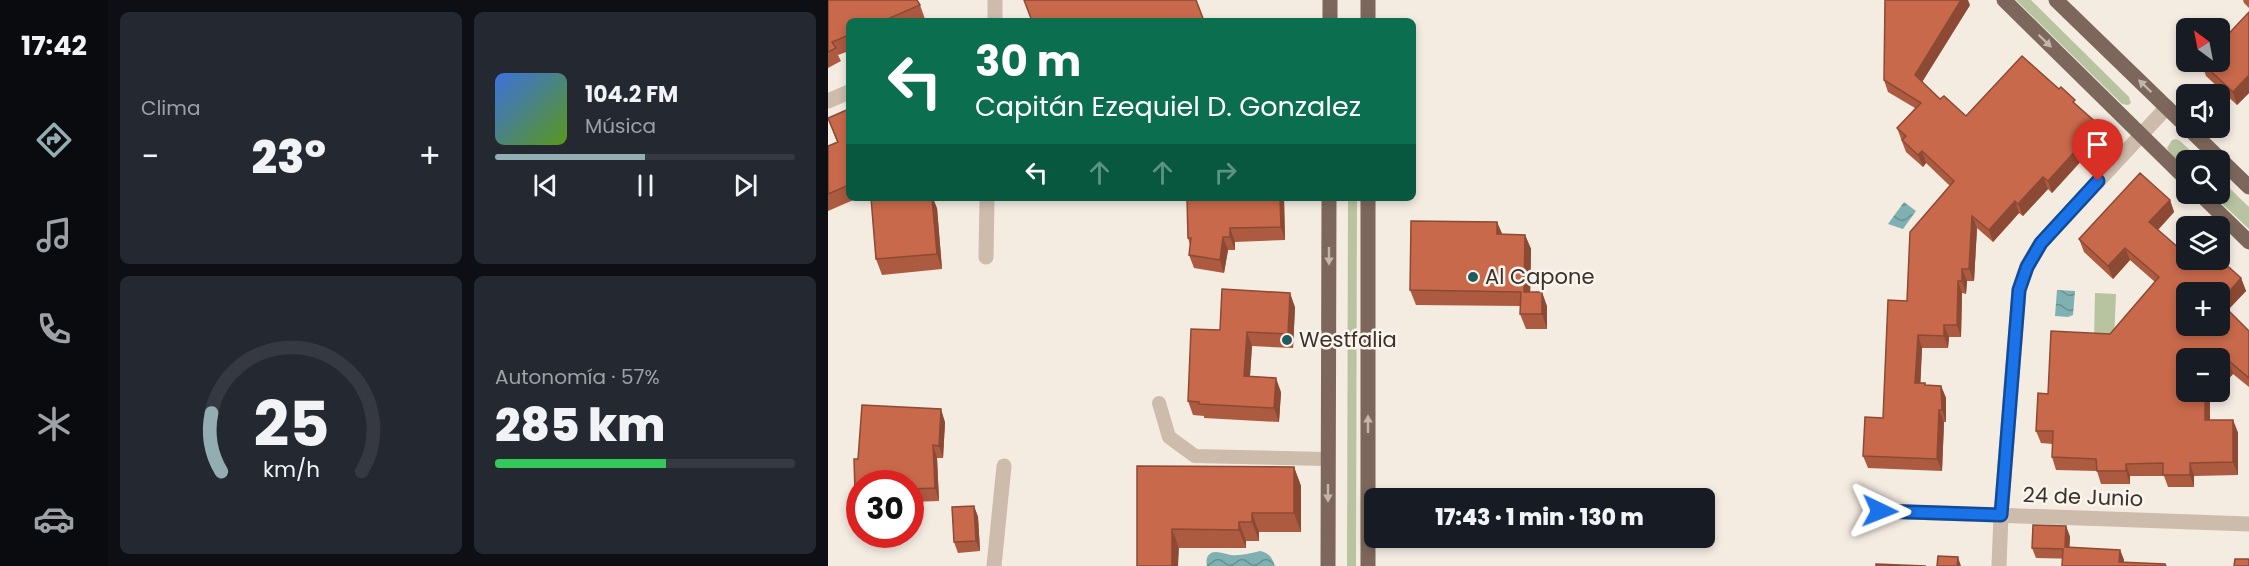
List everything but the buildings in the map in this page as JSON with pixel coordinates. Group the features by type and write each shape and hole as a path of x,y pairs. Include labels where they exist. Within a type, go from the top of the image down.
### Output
{"main road":[{"path":"1330,0 1330,18"},
{"path":"1368,0 1368,18"},
{"path":"2004,0 2176,169"},
{"path":"2056,0 2176,116"},
{"path":"2198,138 2249,187"},
{"path":"1328,566 1329,201"},
{"path":"1368,201 1368,566"},
{"path":"2210,204 2249,242"}],"street":[{"path":"995,0 995,18"},
{"path":"828,101 846,93"},
{"path":"1999,566 2019,290 2027,267 2041,243 2167,107"},
{"path":"986,257 987,201"},
{"path":"994,566 1004,466"},
{"name":"24 de Junio","path":"1880,511 2249,524"}],"lane":[{"path":"1159,404 1169,437 1195,456 1328,459"}],"green space":[{"path":"2016,0 2031,0 2129,97 2131,103 2122,104"},
{"path":"2172,140 2180,141 2190,150 2176,150 2176,159 2167,148"},
{"path":"2230,189 2249,207 2249,229 2223,204 2230,204"},
{"path":"1348,201 1357,201 1356,566 1347,566"},
{"path":"2095,293 2116,294 2114,341 2094,341"}],"water":[{"path":"1904,202 1916,211 1903,229 1888,224"},
{"path":"2057,290 2075,291 2073,315 2055,316"},
{"path":"1260,551 1270,556 1275,566 1207,566 1207,557 1213,552 1235,555"}],"place":[{"name":"Al Capone","path":"1473,277"},
{"name":"Westfalia","path":"1287,340"}],"route":[{"path":"1880,511 2001,515 2019,290 2027,267 2041,243 2098,181"}]}
